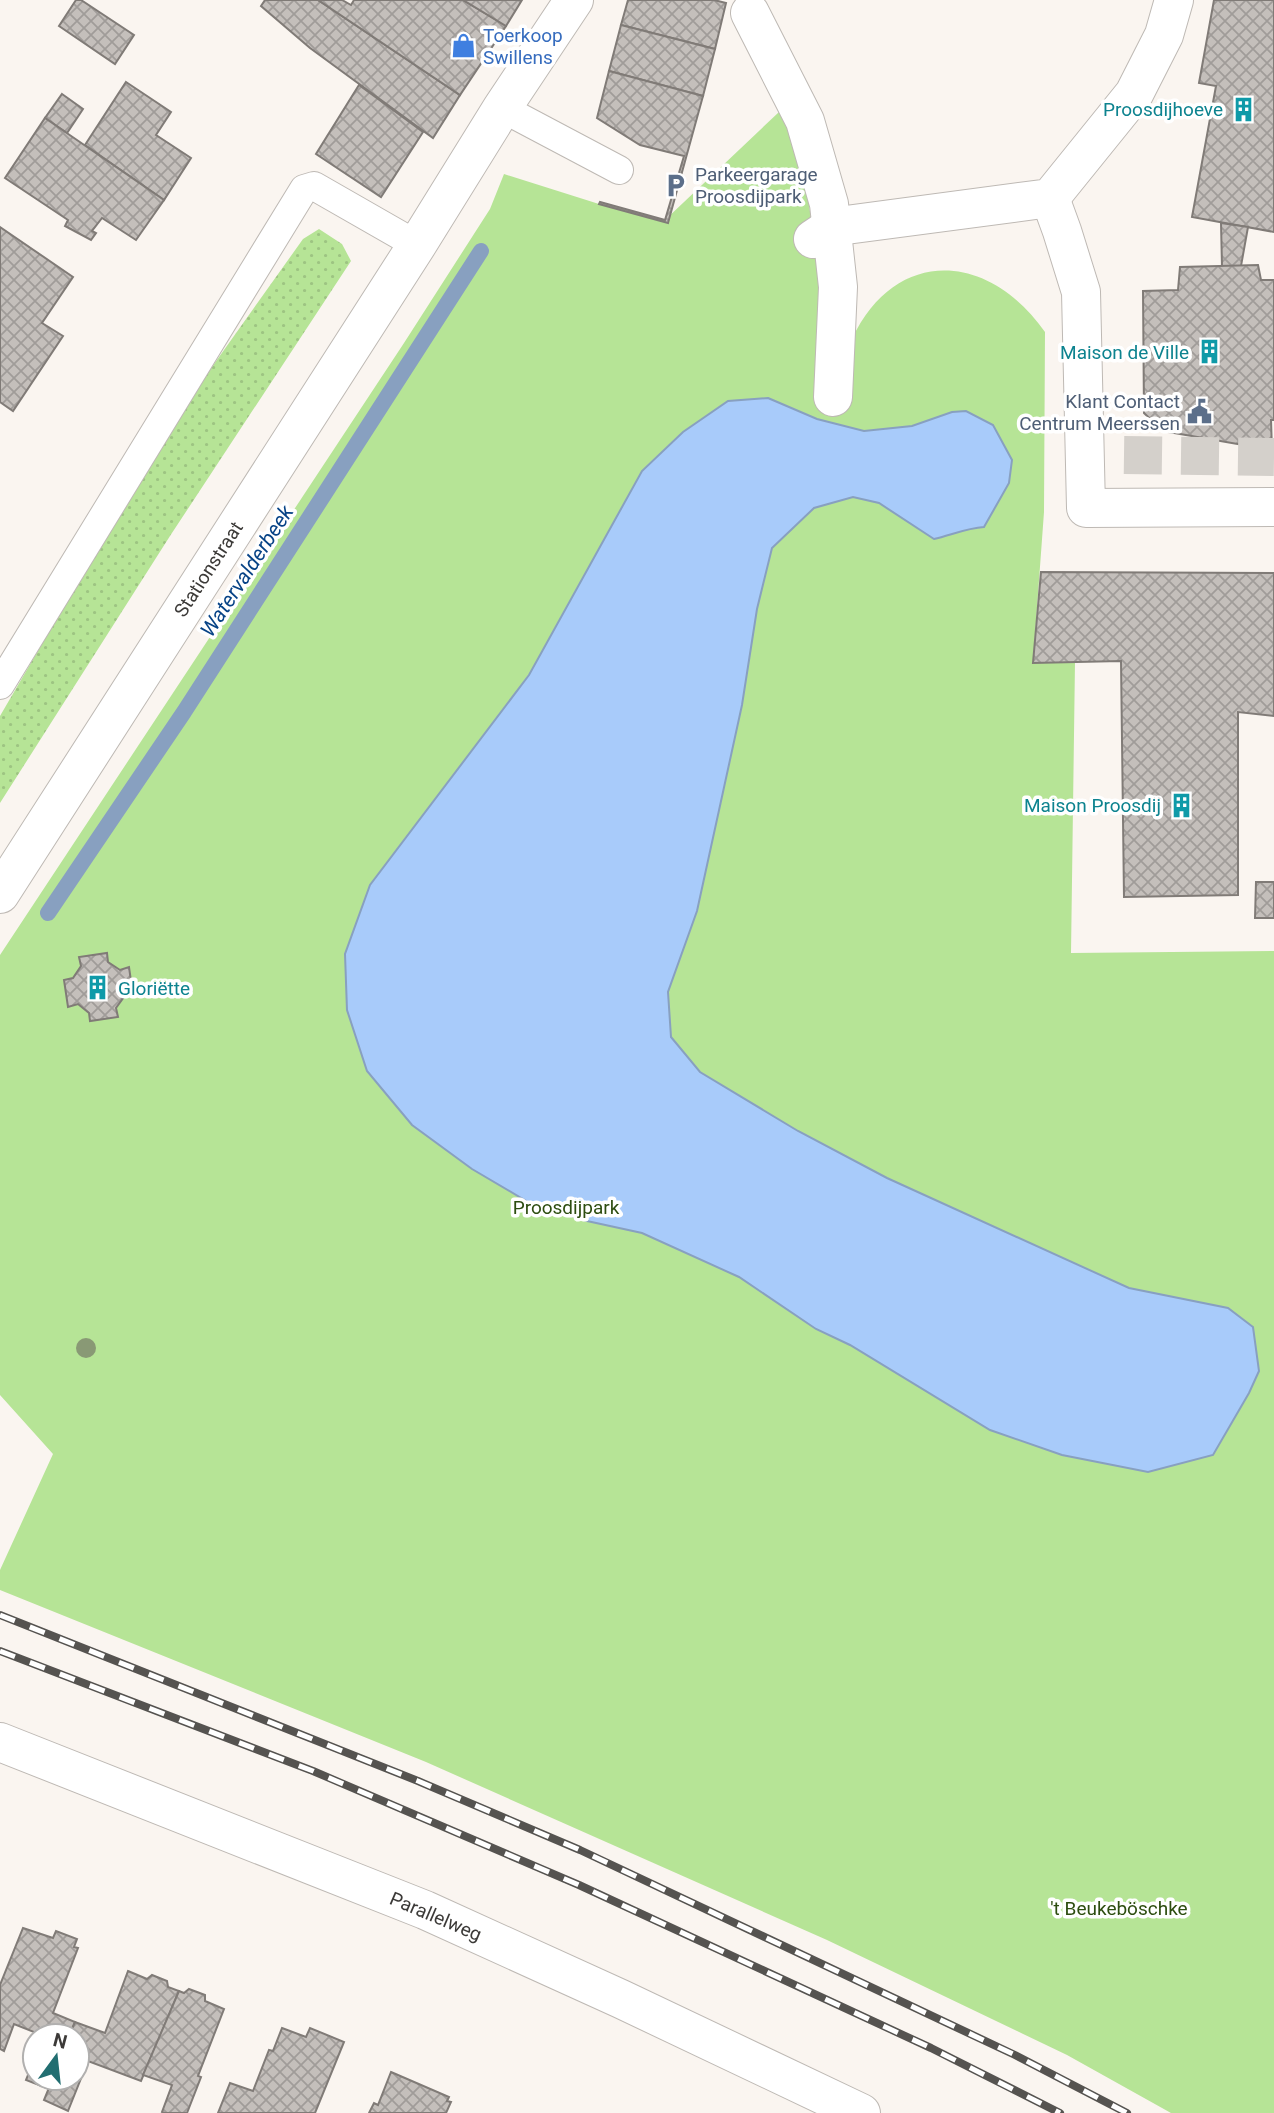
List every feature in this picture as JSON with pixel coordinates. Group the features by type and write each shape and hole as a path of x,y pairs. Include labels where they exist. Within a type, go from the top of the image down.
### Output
{"street":[{"name":"Stationstraat","path":"0,894 417,245 502,108 574,0"},
{"path":"820,219 1050,198 1134,94 1164,35 1174,0"},
{"path":"750,13 805,121 820,219 838,287 833,397"},
{"path":"1050,198 1080,292 1086,508 1274,507"},
{"name":"Parallelweg","path":"0,1742 425,1910 861,2113"}],"lane":[{"path":"502,108 619,170"},
{"path":"0,685 304,188 314,187 417,245"}],"green space":[{"name":"Proosdijpark","path":"779,112 792,137 805,176 822,297 852,339 871,309 893,287 918,275 944,271 971,275 997,286 1022,306 1045,332 1044,512 1033,662 1075,662 1071,953 1274,951 1274,2113 1171,2113 1067,2055 827,1940 426,1762 0,1590 0,1570 53,1454 0,1395 0,955 404,343 490,209 504,174 599,204 665,220"},
{"path":"319,229 342,244 351,261 170,536 0,803 0,716 110,527 187,402 303,239"}],"water":[{"path":"768,398 817,419 864,431 912,426 952,412 966,411 993,425 1012,460 1009,483 984,527 934,539 879,503 853,497 814,508 772,548 757,609 742,705 697,911 668,992 671,1037 700,1072 798,1131 887,1178 1129,1288 1228,1308 1253,1327 1259,1371 1213,1455 1148,1472 1062,1455 990,1430 850,1345 816,1329 739,1277 642,1233 587,1221 528,1202 472,1169 412,1125 367,1071 347,1010 345,954 370,885 529,675 642,471 683,432 728,401"}],"building":[{"path":"76,0 81,0 134,35 115,64 59,26"},
{"path":"265,0 318,0 460,95 433,138 310,48 261,6"},
{"path":"318,0 342,0 351,5 354,0 463,0 506,26 460,95"},
{"path":"463,0 522,0 506,26"},
{"path":"628,0 714,0 726,3 715,49 621,25"},
{"name":"Proosdijhoeve","path":"1214,0 1274,0 1274,232 1192,217 1216,86 1199,83"},
{"path":"621,25 715,49 703,96 609,71"},
{"path":"609,71 703,96 668,223 599,204 600,202 665,220 684,156 640,145 597,118"},
{"path":"126,82 171,112 156,135 191,158 164,200 85,145"},
{"path":"359,85 423,132 381,197 316,154"},
{"path":"62,94 83,109 67,133 45,118"},
{"path":"45,118 164,200 136,240 102,218 92,231 96,233 91,240 65,226 68,220 5,178"},
{"path":"1221,223 1248,227 1241,266 1222,266"},
{"path":"0,227 73,277 42,323 63,336 13,411 0,402"},
{"name":"Maison de Ville","path":"1258,265 1261,280 1274,280 1272,450 1163,431 1144,413 1143,291 1178,290 1180,267"},
{"name":"Maison Proosdij","path":"1041,572 1274,573 1274,716 1238,712 1238,895 1124,897 1121,661 1033,663"},
{"path":"1256,882 1274,882 1274,918 1255,918"},
{"name":"Gloriëtte","path":"107,953 108,962 120,970 129,967 133,995 124,997 116,1008 118,1017 90,1021 89,1013 78,1004 68,1007 64,980 73,978 81,966 79,957"},
{"path":"23,1928 53,1938 56,1931 77,1939 74,1947 78,1948 53,2013 75,2022 21,2022 21,2027 14,2024 4,2051 0,2049 0,1985"},
{"path":"128,1971 147,1979 152,1975 167,1981 168,1987 179,1991 141,2081 91,2062 91,2028 105,2033"},
{"path":"189,1989 205,1995 205,2001 224,2009 187,2113 164,2113 162,2112 172,2085 143,2075 179,1991 184,1993"},
{"path":"282,2028 306,2037 310,2028 344,2042 315,2113 218,2113 230,2083 253,2091 269,2050 273,2051"},
{"path":"391,2072 449,2097 447,2101 451,2102 446,2113 369,2113 374,2103 378,2105"},
{"path":"47,2092 76,2092 68,2111 44,2100"}],"waterway":[{"name":"Watervalderbeek","path":"48,913 184,712 481,251"}],"tunnel":[{"path":"1124,455 1274,457"}],"railway":[{"path":"0,1615 418,1781 580,1850 1015,2055 1127,2113"},
{"path":"0,1651 313,1771 579,1885 931,2048 1060,2113"}],"place":[{"name":"Toerkoop Swillens","path":"463,46"},
{"name":"Proosdijhoeve","path":"1243,109"},
{"name":"Parkeergarage Proosdijpark","path":"675,185"},
{"name":"Maison de Ville","path":"1209,352"},
{"name":"Klant Contact Centrum Meerssen","path":"1200,412"},
{"name":"Maison Proosdij","path":"1181,805"},
{"name":"Gloriëtte","path":"98,988"}],"park label":[{"name":"'t Beukeböschke","path":"1119,1908"}]}
